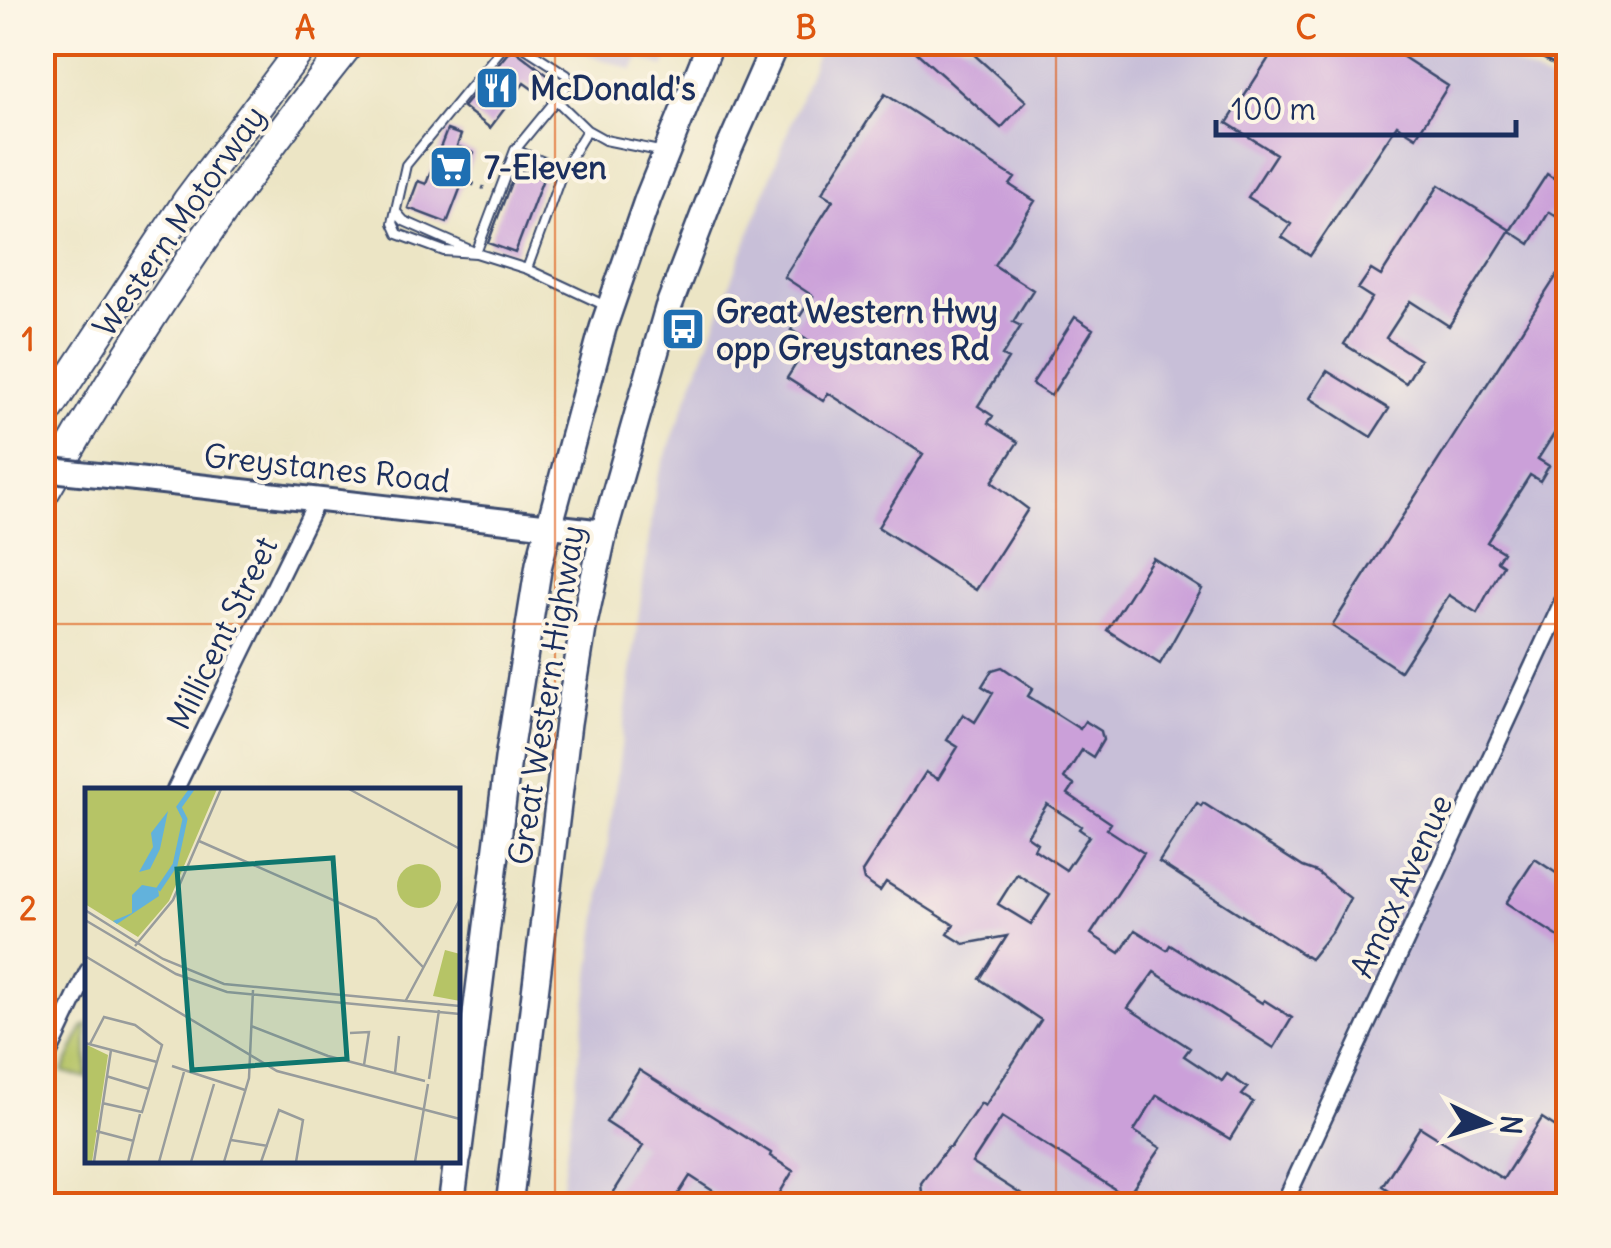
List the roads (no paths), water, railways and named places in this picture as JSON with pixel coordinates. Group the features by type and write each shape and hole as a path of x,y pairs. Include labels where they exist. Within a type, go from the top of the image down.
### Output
{"highway":[{"name":"Western Motorway","path":"42,420 187,201 306,42"},
{"name":"Western Motorway","path":"42,497 140,335 200,245 351,42"},
{"name":"Great Western Highway","path":"460,1135 510,741 527,630 549,526 610,308 666,152 711,42"},
{"name":"Great Western Highway","path":"509,1206 568,722 604,532 668,308 728,150 776,42"},
{"name":"Great Western Highway","path":"451,1206 456,1163"}],"main road":[{"path":"1539,42 1568,58"},
{"name":"Greystanes Road","path":"42,469 604,532"}],"street":[{"name":"Millicent Street","path":"176,788 317,500"},
{"name":"Amax Avenue","path":"1283,1206 1568,590"},
{"path":"42,1068 82,994"}],"lane":[{"path":"476,252 444,250 398,234 393,223 406,165 507,42"},
{"path":"476,252 514,150 566,87 567,75 516,42"},
{"path":"556,100 587,130 604,140 666,152"},
{"path":"526,270 562,170 587,130"},
{"path":"514,150 562,170"},
{"path":"395,210 404,220 610,308"}],"place":[{"name":"McDonald's","path":"497,88"},
{"name":"7-Eleven","path":"451,167"},
{"name":"Great Western Hwy opp Greystanes Rd","path":"683,329"}]}
